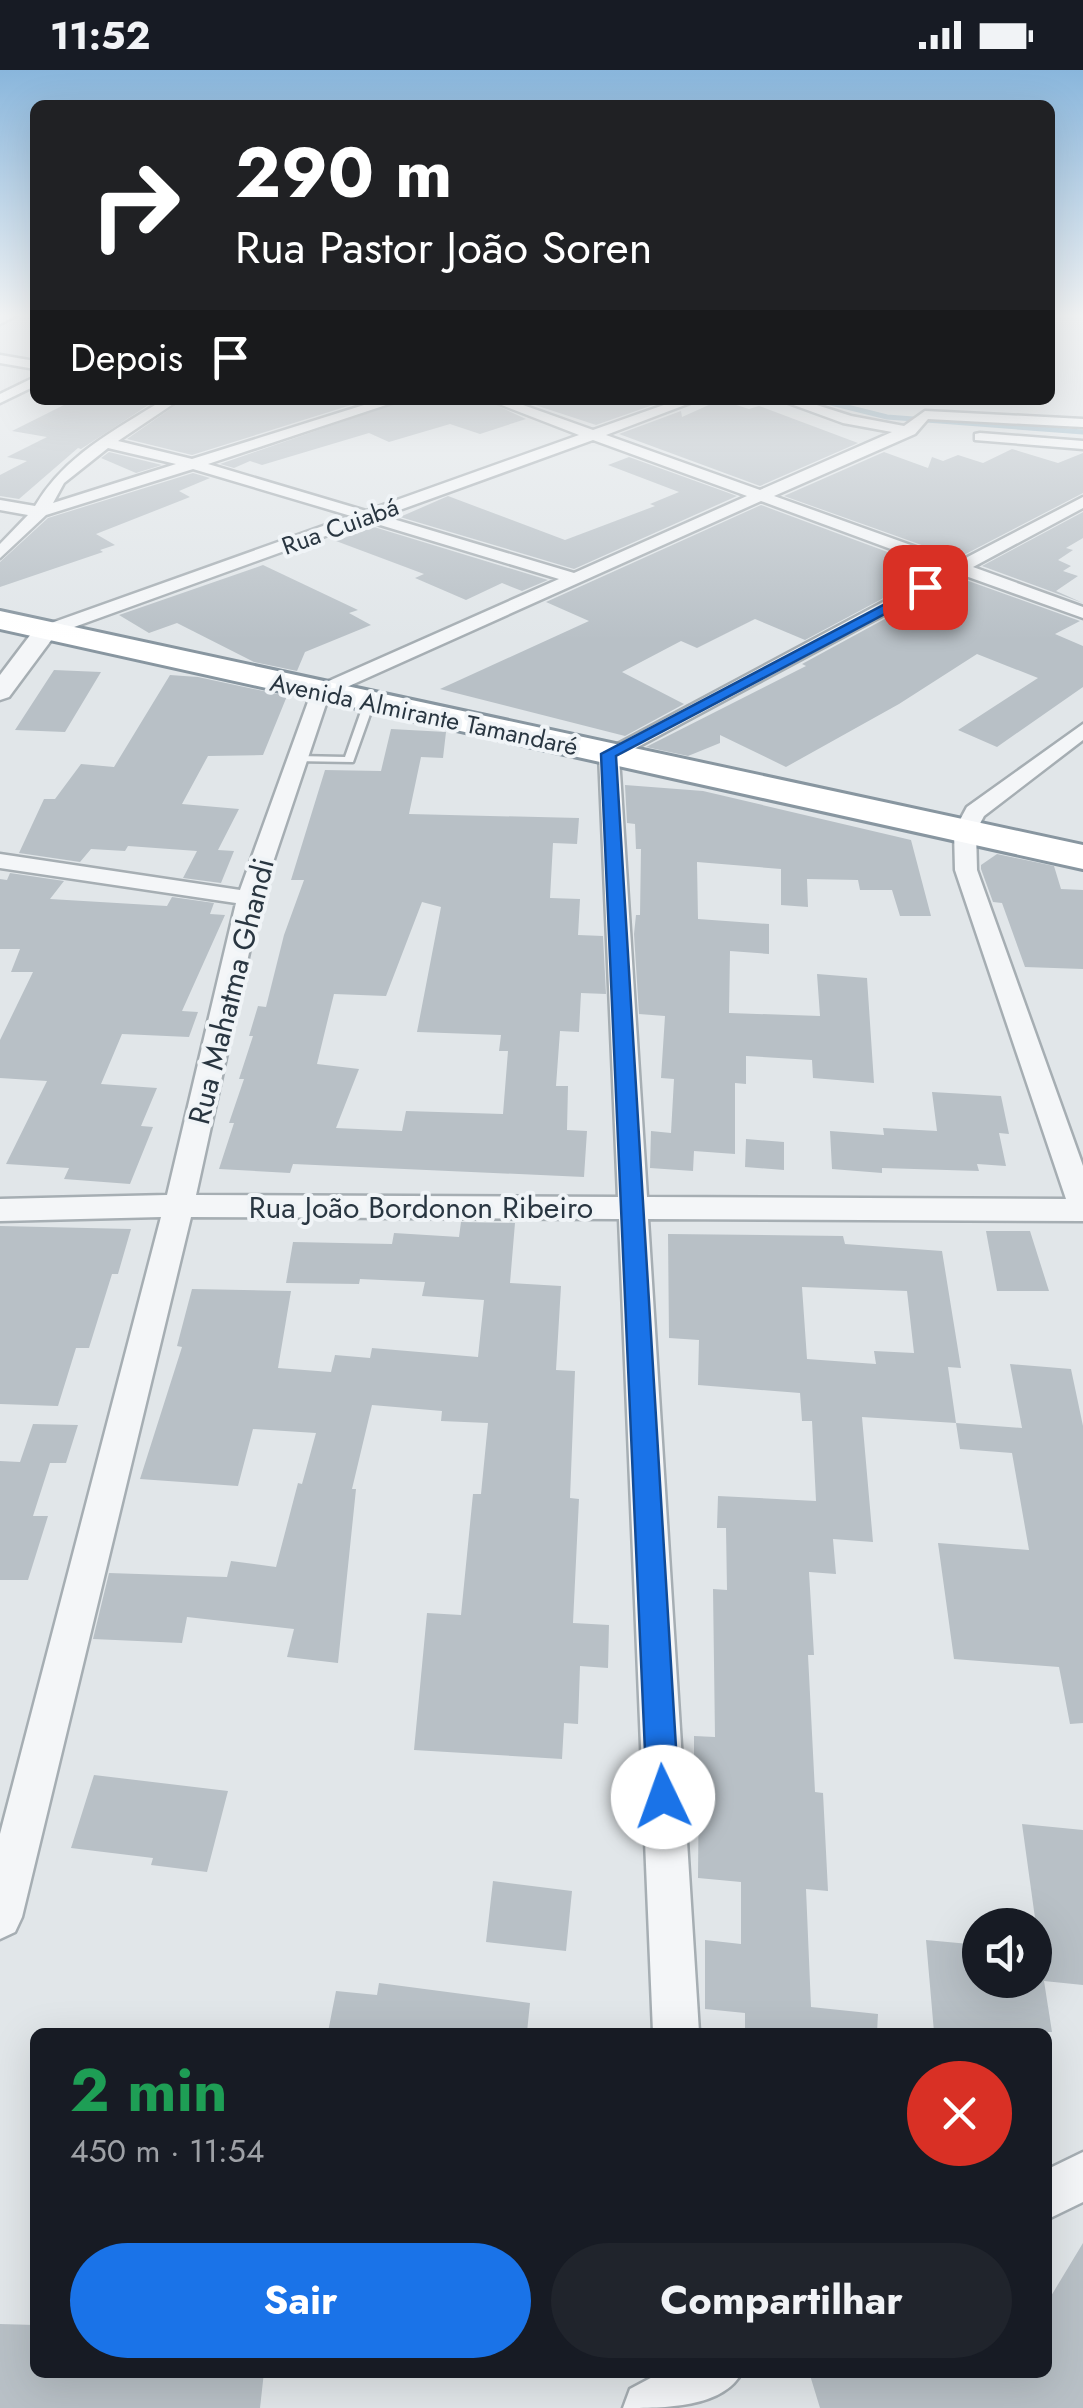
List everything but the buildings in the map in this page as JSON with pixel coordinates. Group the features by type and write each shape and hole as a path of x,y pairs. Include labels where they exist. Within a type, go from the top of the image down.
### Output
{"highway":[{"name":"Avenida Almirante Tamandaré","path":"0,620 1083,857"}],"street":[{"path":"0,554 40,512 58,480 138,422"},
{"path":"0,504 40,512 322,422"},
{"path":"557,422 1083,613"},
{"name":"Rua Cuiabá","path":"46,631 625,422"},
{"path":"876,422 914,425 938,434"},
{"path":"320,692 921,422"},
{"path":"956,435 1083,445"},
{"path":"107,442 190,463 570,578"},
{"path":"676,2028 608,754 1083,502"},
{"path":"0,692 46,631"},
{"name":"Rua Mahatma Ghandi","path":"0,1917 179,1206 249,898 320,692"},
{"path":"1083,730 975,812 965,831 966,870 1083,1209"},
{"path":"0,861 249,898"},
{"name":"Rua João Bordonon Ribeiro","path":"0,1210 179,1206 1083,1209"},
{"path":"1052,2193 1083,2176"}],"lane":[{"path":"296,759 349,760 370,703"}],"waterway":[{"path":"954,422 1083,432"}],"route":[{"path":"663,1797 608,754 925,587"}]}
